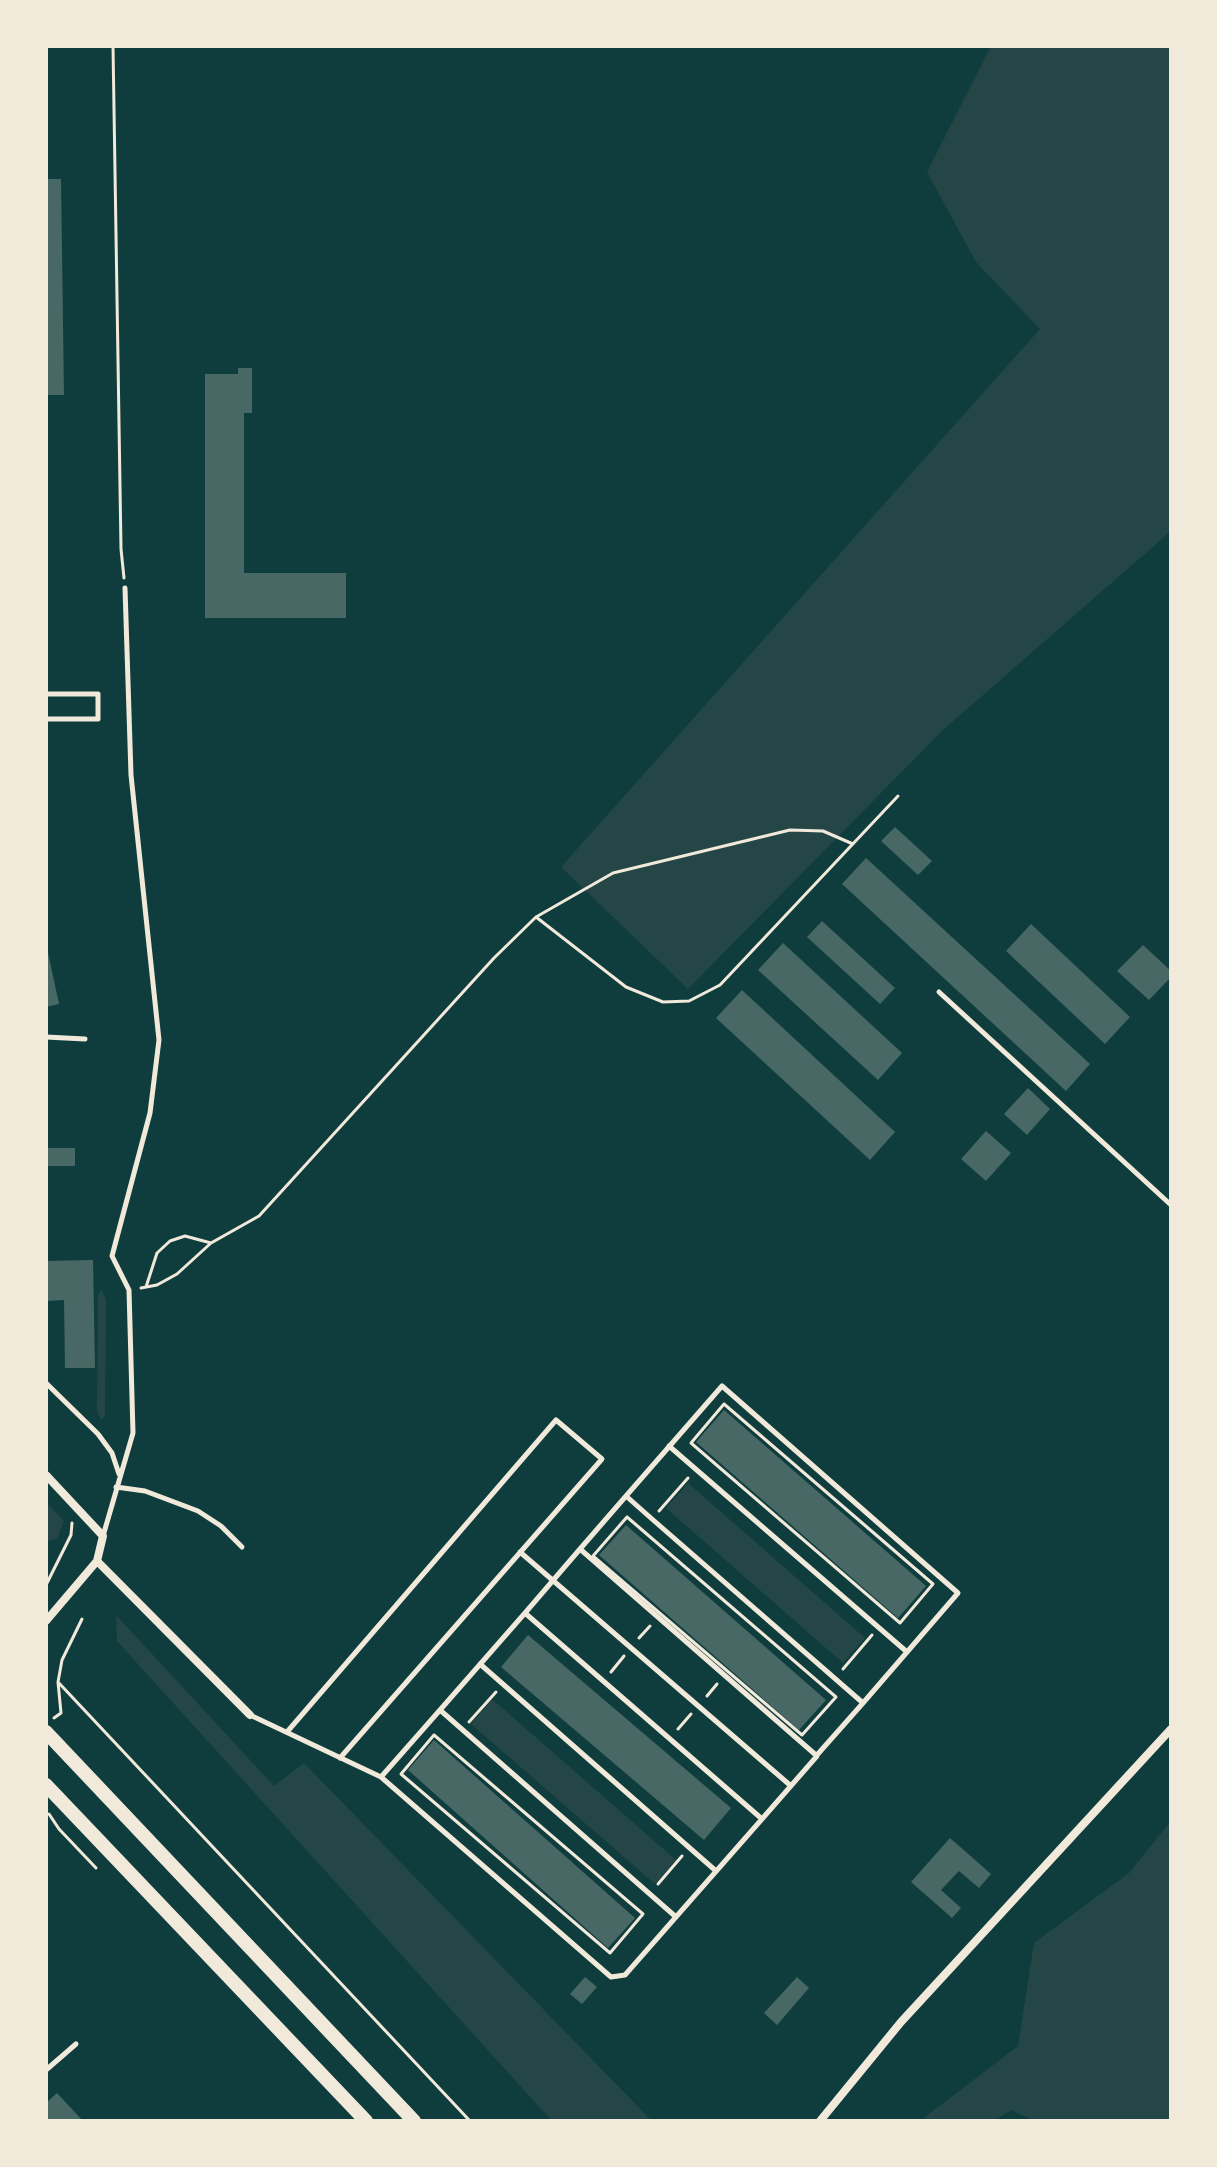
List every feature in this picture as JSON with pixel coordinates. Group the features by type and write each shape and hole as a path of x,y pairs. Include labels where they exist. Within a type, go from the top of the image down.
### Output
{"main road":[{"path":"49,1726 414,2121"},
{"path":"46,1785 366,2121"}],"street":[{"path":"46,1475 103,1536 97,1561 46,1621"},
{"path":"97,1561 250,1715"},
{"path":"820,2121 901,2022 1171,1729"}],"lane":[{"path":"103,1536 133,1433 129,1290 112,1256 150,1113 159,1040 131,775 125,588"},
{"path":"46,694 98,694 98,719 46,719"},
{"path":"939,992 1171,1205"},
{"path":"46,1037 85,1039"},
{"path":"46,1383 98,1434 112,1453 119,1475"},
{"path":"250,1715 381,1777 611,1977 625,1975 958,1593 722,1386 381,1777"},
{"path":"287,1732 556,1420 602,1459 340,1758"},
{"path":"669,1446 907,1652"},
{"path":"116,1487 145,1491 198,1511 221,1526 242,1547"},
{"path":"626,1496 863,1703"},
{"path":"580,1549 817,1756"},
{"path":"520,1552 791,1786"},
{"path":"525,1613 762,1819"},
{"path":"480,1664 716,1871"},
{"path":"440,1710 676,1917"},
{"path":"46,2070 76,2044"}],"path":[{"path":"113,46 121,549 125,588"},
{"path":"536,917 626,987 663,1002 689,1001 720,985 898,796"},
{"path":"129,1290 157,1285 177,1274 211,1243 259,1216 494,958 536,917 613,873 790,830 823,831 853,844"},
{"path":"146,1287 157,1253 170,1241 185,1236 211,1243"},
{"path":"724,1404 933,1584 900,1623 707,1457 691,1443 724,1404"},
{"path":"652,1519 707,1457"},
{"path":"46,1585 71,1535 72,1523 67,1513"},
{"path":"627,1517 836,1697 802,1735 593,1556 627,1517"},
{"path":"835,1678 890,1614"},
{"path":"49,1726 61,1713 58,1682 65,1650 82,1619"},
{"path":"58,1682 470,2121"},
{"path":"448,1746 503,1684"},
{"path":"434,1735 638,1909 643,1914 610,1953 401,1774 434,1735"},
{"path":"46,1809 59,1829 96,1868"},
{"path":"638,1909 689,1847"}],"shaded area":[{"path":"991,46 1171,46 1171,531 943,730 688,989 561,867 1040,329 976,262 927,172"},
{"path":"101,1290 106,1299 105,1416 101,1420 97,1411 98,1295"},
{"path":"688,1483 865,1638 843,1663 666,1508"},
{"path":"46,1502 64,1521 57,1539 46,1541"},
{"path":"116,1615 274,1786 304,1763 652,2121 552,2121 117,1641"},
{"path":"492,1699 676,1860 655,1884 471,1724"},
{"path":"1171,1821 1171,2121 1035,2121 1011,2110 994,2121 926,2121 925,2117 1018,2046 1034,1943 1129,1873"}],"building":[{"path":"46,179 61,179 64,395 46,395"},
{"path":"238,368 252,368 252,413 244,413 244,573 346,573 346,618 205,618 205,374 238,374"},
{"path":"895,827 932,861 918,875 881,841"},
{"path":"866,858 1090,1064 1066,1091 842,884"},
{"path":"822,921 895,988 880,1004 807,937"},
{"path":"1031,924 1130,1017 1105,1044 1006,951"},
{"path":"46,943 59,1004 46,1007"},
{"path":"783,943 902,1053 878,1080 758,970"},
{"path":"1143,945 1171,971 1171,977 1149,1000 1117,971"},
{"path":"742,990 895,1132 870,1160 716,1018"},
{"path":"1028,1088 1050,1109 1027,1135 1004,1114"},
{"path":"986,1131 1011,1153 986,1181 961,1159"},
{"path":"47,1148 75,1148 75,1166 47,1166"},
{"path":"93,1260 95,1368 65,1368 64,1300 46,1301 46,1261"},
{"path":"724,1410 926,1586 898,1618 696,1442"},
{"path":"626,1525 826,1700 799,1730 599,1555"},
{"path":"528,1635 731,1808 704,1840 501,1667"},
{"path":"434,1740 635,1918 608,1948 408,1770"},
{"path":"950,1838 991,1874 979,1888 959,1871 941,1890 961,1908 952,1918 911,1882"},
{"path":"585,1977 597,1987 582,2004 570,1994"},
{"path":"797,1977 809,1988 777,2025 764,2013"},
{"path":"57,2093 83,2121 46,2121 46,2103"}]}
